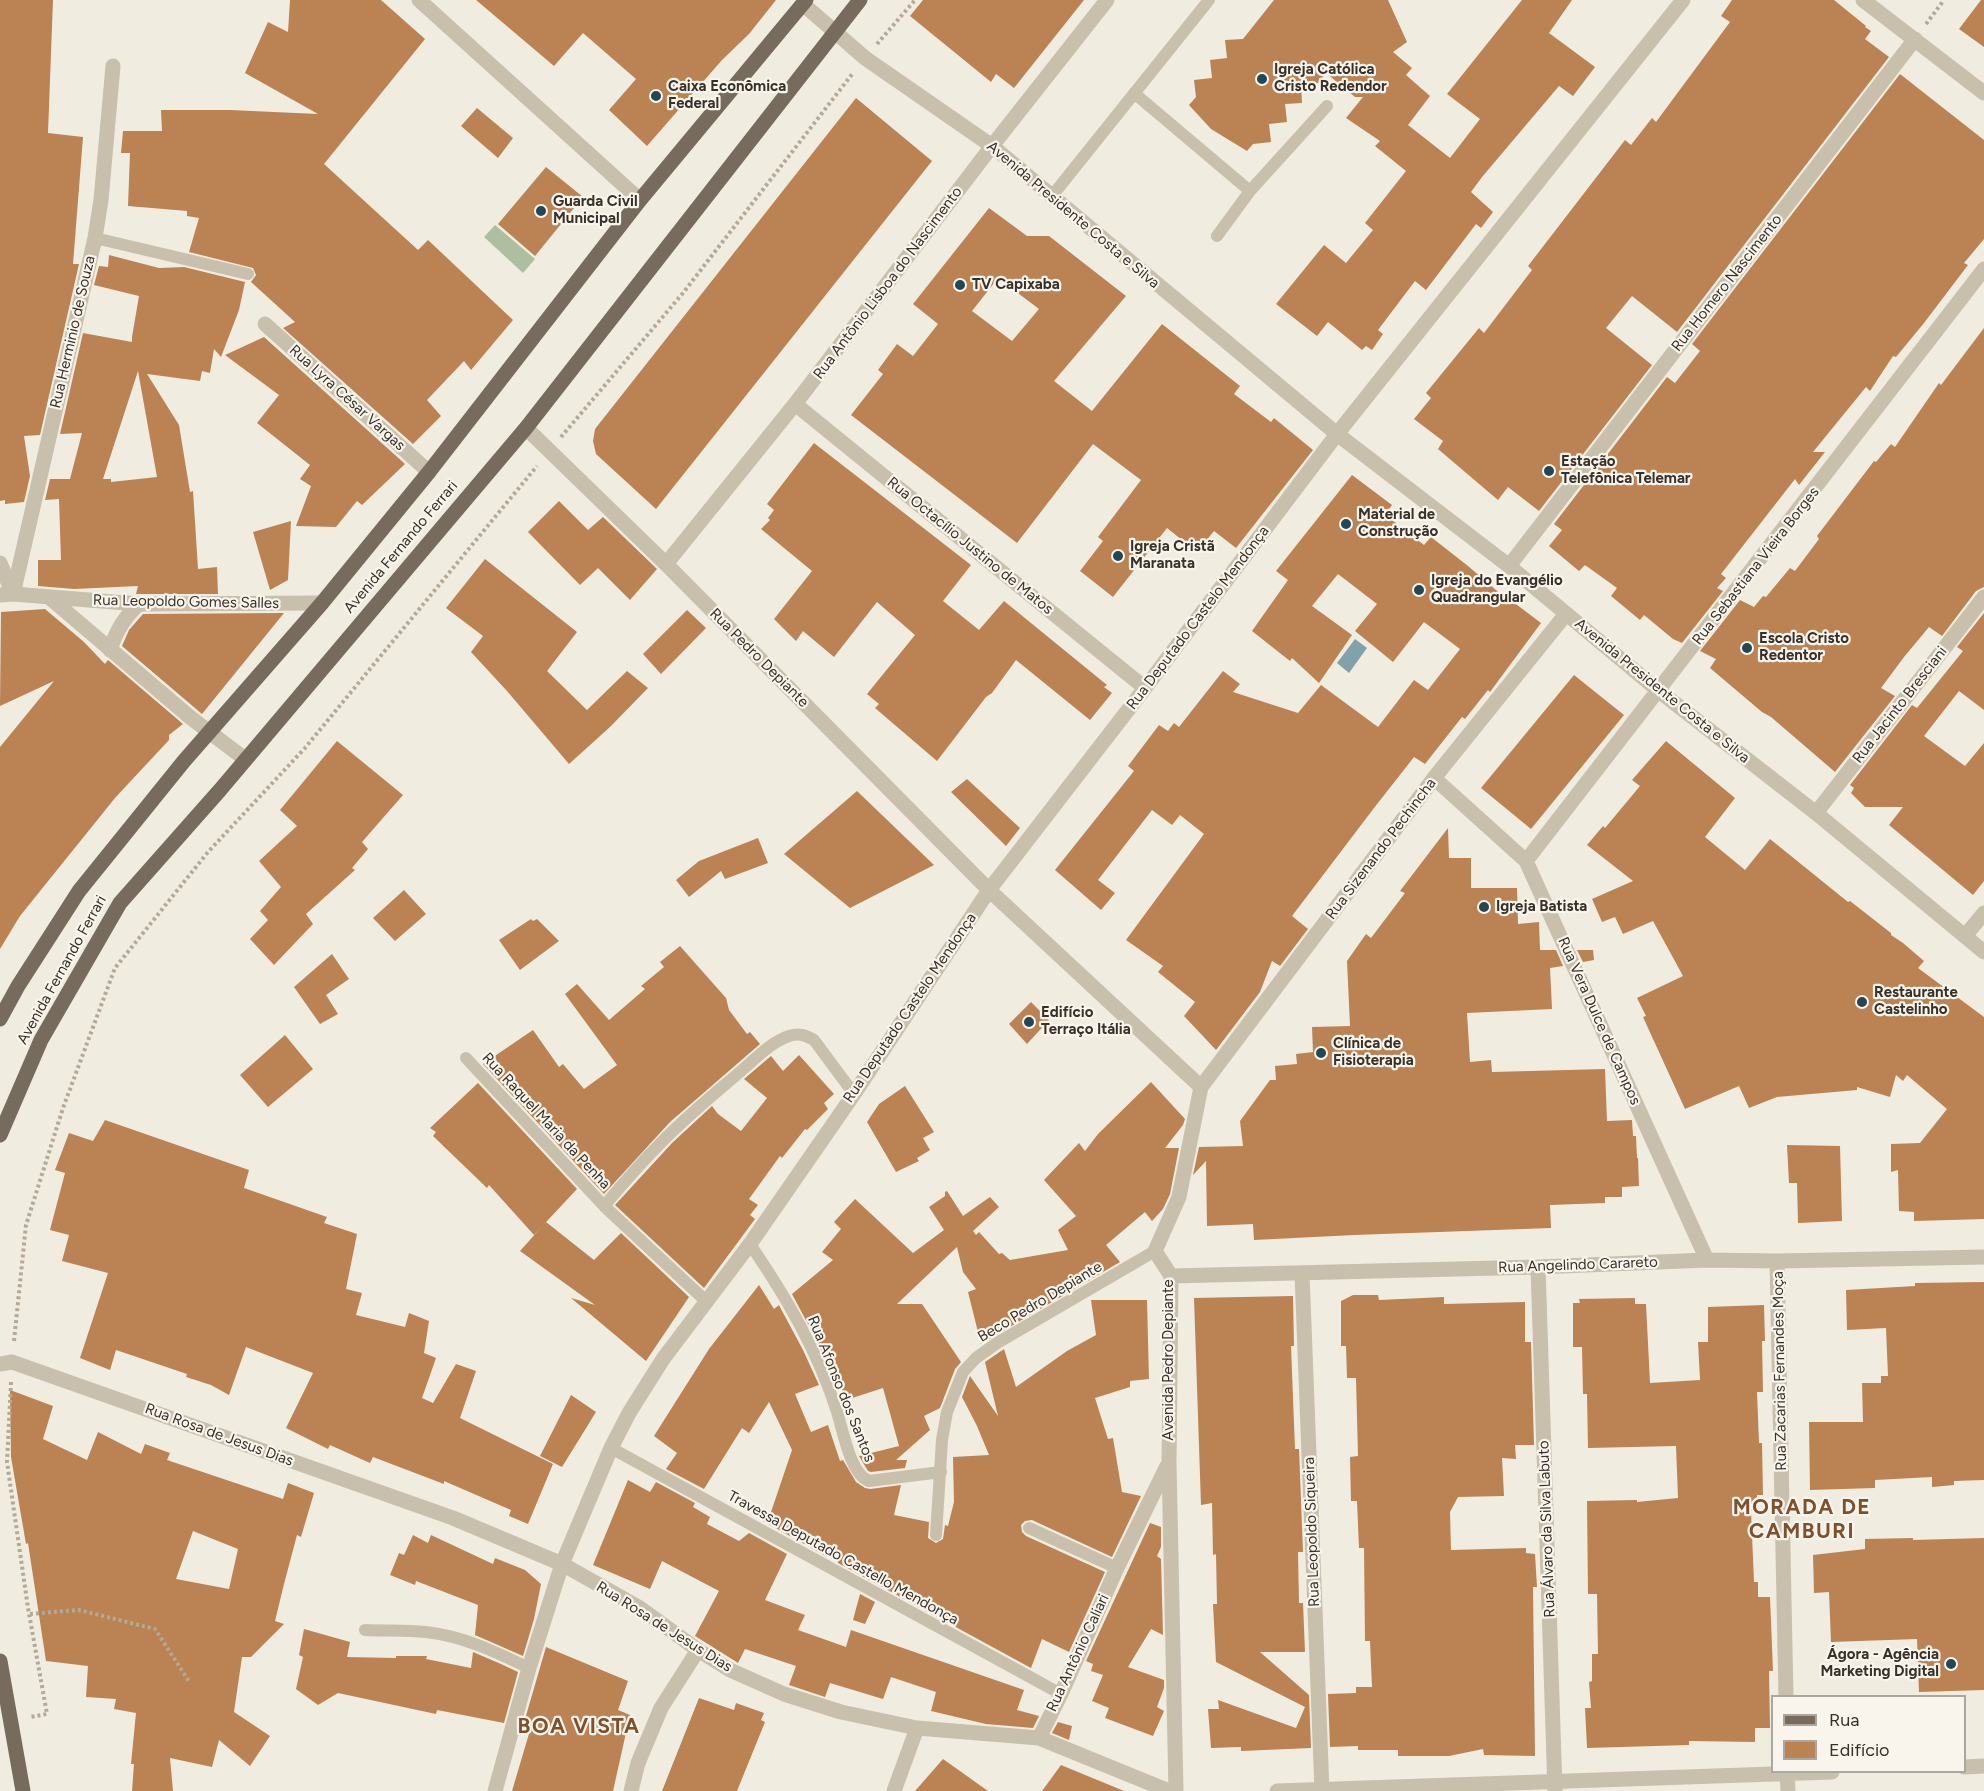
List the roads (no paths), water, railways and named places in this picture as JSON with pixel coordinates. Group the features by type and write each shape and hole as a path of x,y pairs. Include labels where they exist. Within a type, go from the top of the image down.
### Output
{"main road":[{"name":"Avenida Fernando Ferrari","path":"0,1135 41,1040 120,903 220,790 526,428 860,0"},
{"name":"Avenida Fernando Ferrari","path":"0,1020 18,986 79,891 210,732 322,603 429,472 640,200 805,2"},
{"path":"0,1661 23,1791"}],"street":[{"path":"418,0 640,200"},
{"name":"Rua Antônio Lisboa do Nascimento","path":"666,564 795,404 1107,0"},
{"path":"1337,434 1683,0"},
{"path":"1863,0 1984,93"},
{"name":"Avenida Presidente Costa e Silva","path":"805,2 866,58 992,146 1337,434 1509,566 1659,691 1816,813 1984,952"},
{"name":"Rua Homero Nascimento","path":"1509,566 1915,39"},
{"name":"Rua Herminio de Souza","path":"6,595 95,238 101,200 113,66"},
{"name":"Rua Sebastiana Vieira Borges","path":"1526,861 1984,269"},
{"name":"Rua Lyra César Vargas","path":"265,324 429,472"},
{"name":"Rua Octacílio Justino de Matos","path":"795,404 1146,688"},
{"name":"Rua Pedro Depiante","path":"526,428 666,564 988,890"},
{"name":"Rua Deputado Castelo Mendonça","path":"495,1791 529,1668 562,1564 611,1448 629,1413 663,1359 750,1244 854,1094 988,890 1146,688 1337,434"},
{"path":"0,563 6,595"},
{"name":"Rua Leopoldo Gomes Salles","path":"6,595 139,604 322,603"},
{"name":"Rua Jacinto Bresciani","path":"1816,813 1984,597"},
{"name":"Rua Leopoldo Gomes Salles","path":"50,598 191,718 245,759"},
{"path":"110,650 118,629 139,604"},
{"name":"Rua Sizenando Pechincha","path":"1201,1087 1434,778 1566,614"},
{"name":"Rua Vera Dulce de Campos","path":"1434,778 1526,861 1707,1260"},
{"path":"988,890 1201,1087 1179,1197 1155,1251"},
{"path":"1965,936 1984,913"},
{"name":"Avenida Pedro Depiante","path":"1155,1251 1171,1276 1169,1463 1176,1791"},
{"name":"Rua Angelindo Carareto","path":"1171,1276 1538,1267 1707,1260 1984,1257"},
{"name":"Rua Zacarias Fernandes Moça","path":"1778,1261 1786,1695"},
{"name":"Rua Álvaro da Silva Labuto","path":"1538,1267 1555,1786"},
{"name":"Rua Leopoldo Siqueira","path":"1302,1273 1322,1790"},
{"name":"Rua Rosa de Jesus Dias","path":"6,1363 453,1518 562,1564 640,1608 730,1670 784,1694 842,1712 917,1728 1038,1738 1169,1791"},
{"name":"Rua Antônio Caliari","path":"1038,1738 1061,1694 1117,1568 1169,1463"},
{"path":"632,1791 638,1763 661,1708 698,1650"},
{"path":"894,1791 917,1728"},
{"path":"1966,1767 1984,1766"},
{"path":"1277,1791 1555,1786 1771,1773"},
{"path":"1787,1773 1788,1791"}],"lane":[{"path":"1052,196 1209,0"},
{"path":"1134,93 1250,191"},
{"path":"1216,236 1250,191 1327,106"},
{"path":"95,238 248,274"},
{"name":"Rua Raquel Maria da Penha","path":"604,1206 656,1147 704,1102 760,1055 787,1037 798,1034 806,1035 814,1040 854,1094"},
{"name":"Rua Raquel Maria da Penha","path":"466,1058 604,1206 707,1302"},
{"name":"Rua Afonso dos Santos","path":"750,1244 780,1288 814,1353 836,1408 853,1464 862,1478 869,1481 941,1472"},
{"name":"Beco Pedro Depiante","path":"936,1535 942,1440 947,1412 963,1372 976,1358 997,1343 1155,1251"},
{"name":"Travessa Deputado Castello Mendonça","path":"611,1448 1061,1694"},
{"path":"1029,1528 1117,1568"},
{"path":"365,1630 427,1632 460,1639 529,1668"}],"water":[{"path":"1355,639 1367,648 1349,673 1337,663"}],"place":[{"name":"Igreja Católica Cristo Redendor","path":"1262,79"},
{"name":"Caixa Econômica Federal","path":"656,96"},
{"name":"Guarda Civil Municipal","path":"541,211"},
{"name":"TV Capixaba","path":"960,285"},
{"name":"Estação Telefônica Telemar","path":"1549,471"},
{"name":"Material de Construção","path":"1346,524"},
{"name":"Igreja Cristã Maranata","path":"1118,556"},
{"name":"Igreja do Evangélio Quadrangular","path":"1419,590"},
{"name":"Escola Cristo Redentor","path":"1747,648"},
{"name":"Igreja Batista","path":"1484,907"},
{"name":"Restaurante Castelinho","path":"1862,1002"},
{"name":"Edifício Terraço Itália","path":"1029,1022"},
{"name":"Clínica de Fisioterapia","path":"1321,1053"},
{"name":"Ágora - Agência Marketing Digital","path":"1951,1664"}],"district":[{"name":"MORADA DE CAMBURI","path":"1802,1520"},
{"name":"BOA VISTA","path":"579,1727"}]}
